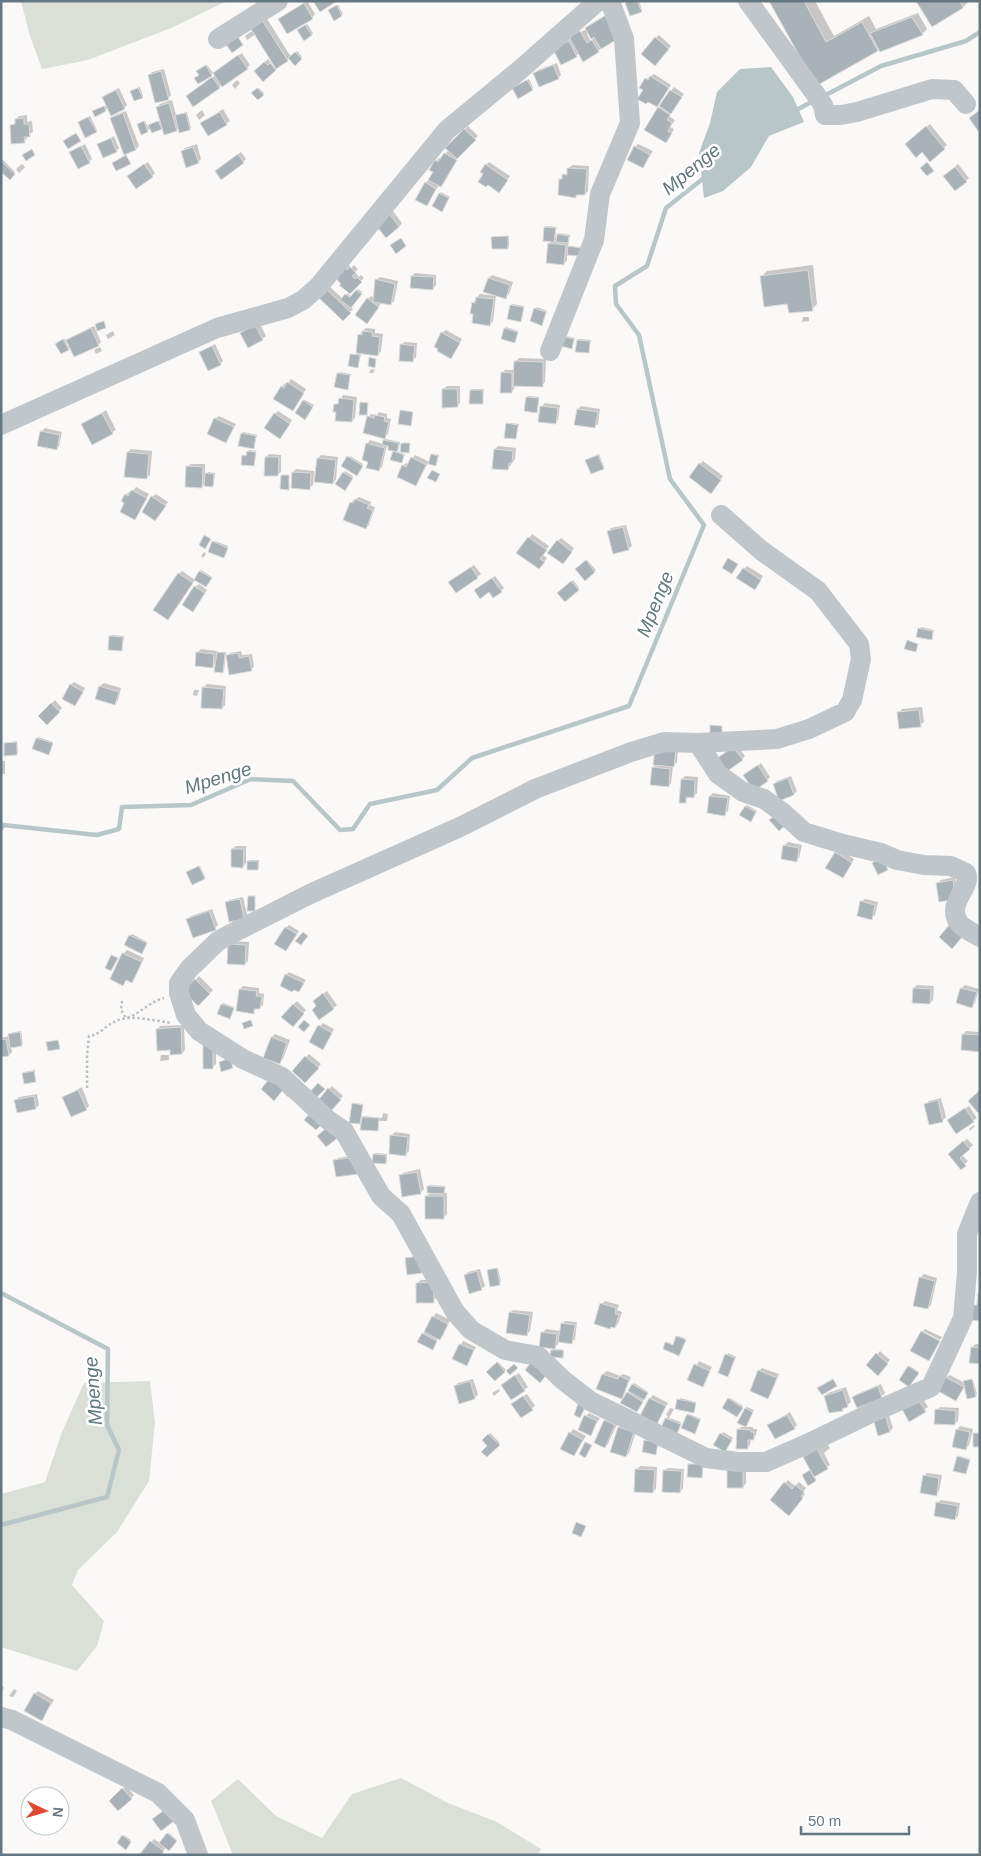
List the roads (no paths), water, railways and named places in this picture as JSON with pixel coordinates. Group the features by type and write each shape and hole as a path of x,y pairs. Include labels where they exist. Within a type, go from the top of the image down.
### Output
{"street":[{"path":"218,39 278,1"},
{"path":"1,425 217,328 288,308 302,300 318,287 448,130 598,1"},
{"path":"550,350 594,240 600,194 630,123 624,39 610,1"},
{"path":"748,1 819,99 823,105 825,115 857,112 932,89 954,90 966,104"},
{"path":"721,516 762,551 818,590 859,644 861,659 852,700 845,712 809,729 777,739 698,743 664,742 631,752 535,788 460,827 310,894 218,941 189,969 179,983 179,993 186,1015 199,1030 244,1059 282,1078 328,1120 344,1131 381,1196 401,1214 455,1312 471,1330 505,1350 538,1356 563,1380 590,1401 706,1458 738,1462 766,1462 932,1387 963,1318 968,1234 980,1202"},
{"path":"698,743 718,774 743,792 764,799 804,832 881,853 897,860 924,865 951,866 966,873 968,881 955,907 957,917 962,925 980,937"},
{"path":"1,1718 12,1720 158,1793 185,1820 198,1855"}],"waterway":[{"name":"Mpenge","path":"822,97 881,66 966,41 980,32"},
{"name":"Mpenge","path":"793,112 813,101"},
{"name":"Mpenge","path":"1,829 3,825 97,835 119,829 122,807 191,805 251,779 293,781 340,830 353,829 370,804 437,790 472,758 629,706 704,525 670,479 639,335 616,304 615,286 647,266 666,208 705,177"},
{"name":"Mpenge","path":"1,1293 108,1349 107,1425 119,1450 107,1497 1,1525"}]}
